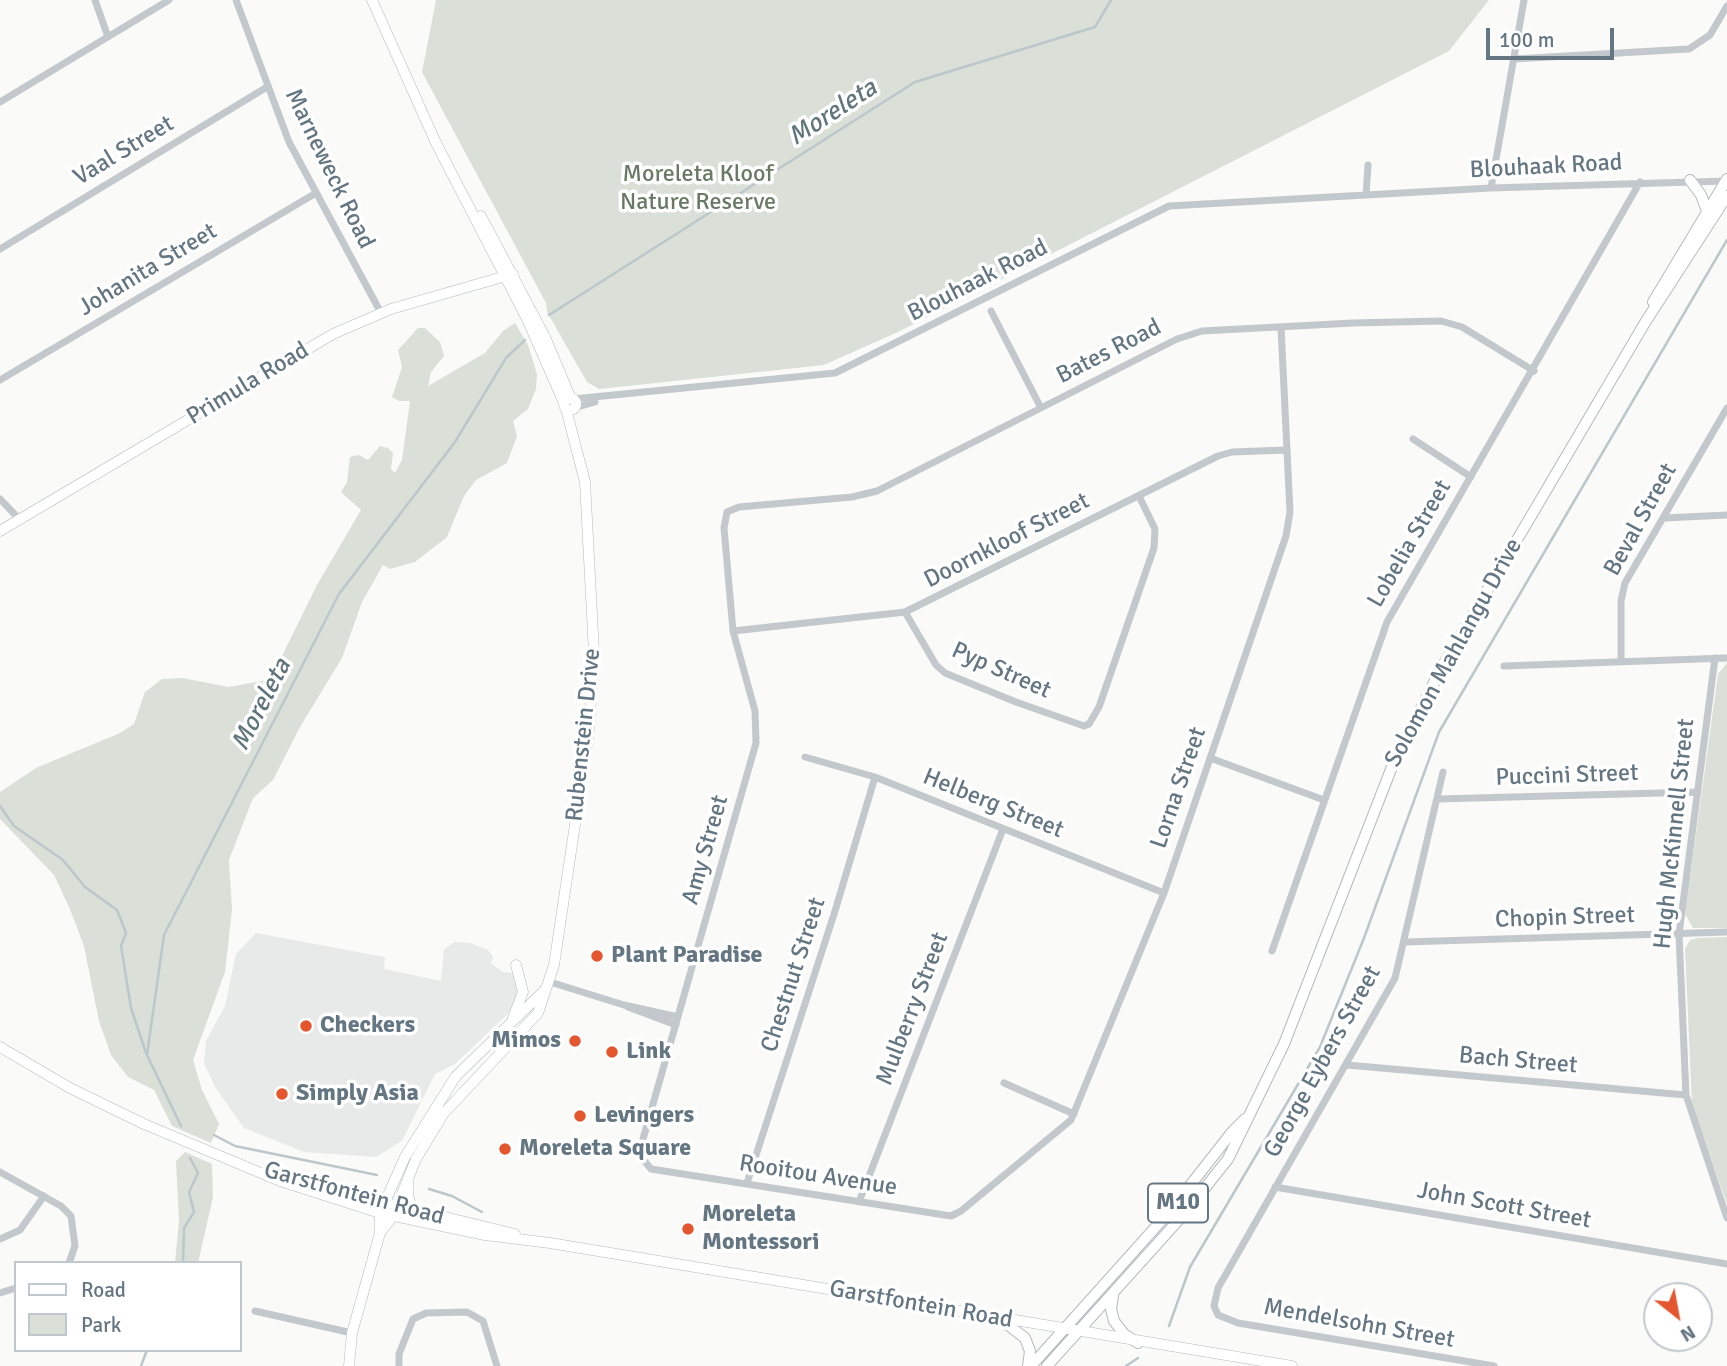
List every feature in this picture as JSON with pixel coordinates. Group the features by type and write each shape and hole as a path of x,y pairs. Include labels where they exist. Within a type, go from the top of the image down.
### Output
{"main road":[{"path":"1690,180 1701,195 1707,211"},
{"name":"Solomon Mahlangu Drive","path":"1646,321 1654,301 1727,180"},
{"name":"Solomon Mahlangu Drive","path":"1047,1366 1114,1294 1228,1160 1284,1044 1395,759 1441,667 1646,321 1727,196"},
{"name":"Solomon Mahlangu Drive","path":"1030,1366 1170,1212 1232,1132 1247,1117"},
{"path":"1114,1294 1111,1308 1114,1321 1124,1334 1138,1343"},
{"path":"999,1318 1025,1338 1030,1351 1030,1366"}],"street":[{"path":"95,0 108,37"},
{"path":"0,102 169,0"},
{"name":"Marneweck Road","path":"236,0 289,142 381,313"},
{"path":"1491,188 1524,0"},
{"name":"Rubenstein Drive","path":"376,2 433,134 509,275 538,342 570,404 589,522 593,677 589,731 565,906 548,985 538,1013 444,1113 380,1233"},
{"path":"1514,59 1689,49 1710,35 1727,6"},
{"name":"Vaal Street","path":"0,248 267,87"},
{"path":"1366,194 1368,165"},
{"name":"Blouhaak Road","path":"570,404 835,373 883,352 1096,240 1169,206 1491,188 1727,180"},
{"name":"Lobelia Street","path":"1272,951 1383,632 1640,182"},
{"name":"Johanita Street","path":"0,380 316,193"},
{"name":"Primula Road","path":"0,531 315,344 381,313 509,275"},
{"path":"991,311 1041,408"},
{"name":"Bates Road","path":"724,528 724,518 733,508 852,497 877,491 1189,334 1281,327 1452,323 1534,371"},
{"name":"Lorna Street","path":"968,1205 1060,1131 1074,1114 1164,893 1286,536 1290,512 1281,327"},
{"name":"Beval Street","path":"1621,660 1623,590 1727,408"},
{"path":"1413,439 1471,477"},
{"name":"Doornkloof Street","path":"733,631 905,612 1218,456 1286,450"},
{"name":"Pyp Street","path":"905,612 936,665 945,673 1084,726 1093,722 1156,536 1139,496"},
{"path":"0,499 20,520"},
{"path":"1664,518 1727,515"},
{"name":"Amy Street","path":"657,1172 644,1162 641,1151 755,743 755,711 733,631 724,528"},
{"name":"Hugh McKinnell Street","path":"1715,658 1679,934 1686,1095 1727,1218"},
{"path":"1504,666 1727,658"},
{"name":"Helberg Street","path":"806,757 875,777 1164,893"},
{"path":"1210,758 1324,800"},
{"name":"George Eybers Street","path":"1218,1315 1214,1302 1218,1288 1391,985 1405,942 1443,772"},
{"name":"Chestnut Street","path":"747,1183 835,911 875,777"},
{"name":"Puccini Street","path":"1438,799 1698,792"},
{"name":"Mulberry Street","path":"859,1202 1003,829"},
{"name":"Chopin Street","path":"1405,942 1727,932"},
{"path":"507,1027 523,997 516,965"},
{"path":"349,1366 352,1334 380,1233 382,1209 414,1138 450,1084 548,985 624,1004 677,1021"},
{"name":"Garstfontein Road","path":"0,1048 82,1094 239,1164 382,1209 485,1235 550,1243 1138,1343 1292,1366"},
{"name":"Bach Street","path":"1347,1065 1686,1095"},
{"path":"1004,1083 1074,1114"},
{"path":"0,1172 65,1209 73,1222 75,1246 70,1261"},
{"name":"Rooitou Avenue","path":"657,1172 747,1183 947,1216 958,1213 968,1205"},
{"path":"408,1177 408,1196 413,1210"},
{"name":"John Scott Street","path":"1275,1187 1727,1264"},
{"path":"0,1239 20,1230 44,1196"},
{"name":"Garstfontein Road","path":"394,1211 413,1210 550,1243"},
{"path":"255,1311 352,1334"},
{"path":"399,1366 399,1354 413,1319 426,1313 467,1312 483,1321 497,1366"},
{"name":"Mendelsohn Street","path":"1218,1315 1238,1323 1494,1366"}],"shaded area":[{"path":"256,933 385,957 384,969 441,981 444,949 455,942 471,943 488,950 493,957 491,963 503,972 514,973 520,991 512,1010 455,1064 435,1074 402,1141 376,1157 304,1152 244,1128 215,1087 204,1063 206,1041 225,1006 236,954"}],"green space":[{"name":"Moreleta Kloof Nature Reserve","path":"436,0 1489,0 1449,51 900,331 824,365 599,389 587,382 547,312 546,303 422,72"},
{"path":"515,323 528,345 537,374 536,389 528,409 513,421 517,436 507,463 476,480 464,496 447,537 415,562 390,569 383,565 362,602 342,658 300,727 273,780 253,798 229,860 232,910 225,972 193,1060 202,1090 219,1124 211,1143 172,1126 154,1090 128,1077 111,1055 99,1021 84,946 70,909 54,875 0,819 0,792 36,768 120,733 134,724 145,692 162,679 182,678 229,687 262,681 273,674 317,585 361,510 341,492 347,482 350,457 359,455 368,460 380,446 388,448 393,453 391,469 395,473 402,460 410,401 399,401 392,397 402,367 398,350 418,328 425,328 440,342 444,356 431,372 428,386 485,353 503,331"},
{"path":"1727,663 1727,928 1693,928 1685,914 1718,674"},
{"path":"1727,937 1727,1204 1692,1105 1685,949 1690,940 1697,938"},
{"path":"185,1152 212,1164 213,1197 198,1261 175,1261 179,1221 176,1161"}],"waterway":[{"name":"Moreleta","path":"549,315 915,82 1095,27 1111,0"},
{"path":"1169,1326 1190,1267 1320,1047 1364,938 1439,732 1727,240"},
{"name":"Moreleta","path":"181,1126 147,1055 164,935 339,594 455,442 506,358 525,340"},
{"path":"0,806 14,826 63,860 85,887 117,910 126,933 121,946 131,1008 146,1053"},
{"path":"214,1135 235,1146 377,1175"},
{"name":"Moreleta","path":"183,1261 184,1228 194,1212 189,1192 198,1173 190,1158"},
{"path":"429,1189 452,1196 482,1212"},
{"name":"Moreleta","path":"141,1366 146,1352"},
{"path":"1126,1366 1138,1358"}],"place":[{"name":"Plant Paradise","path":"597,956"},
{"name":"Checkers","path":"306,1026"},
{"name":"Mimos","path":"575,1041"},
{"name":"Link","path":"612,1052"},
{"name":"Simply Asia","path":"282,1094"},
{"name":"Levingers","path":"580,1116"},
{"name":"Moreleta Square","path":"505,1149"},
{"name":"Moreleta Montessori","path":"688,1229"}]}
